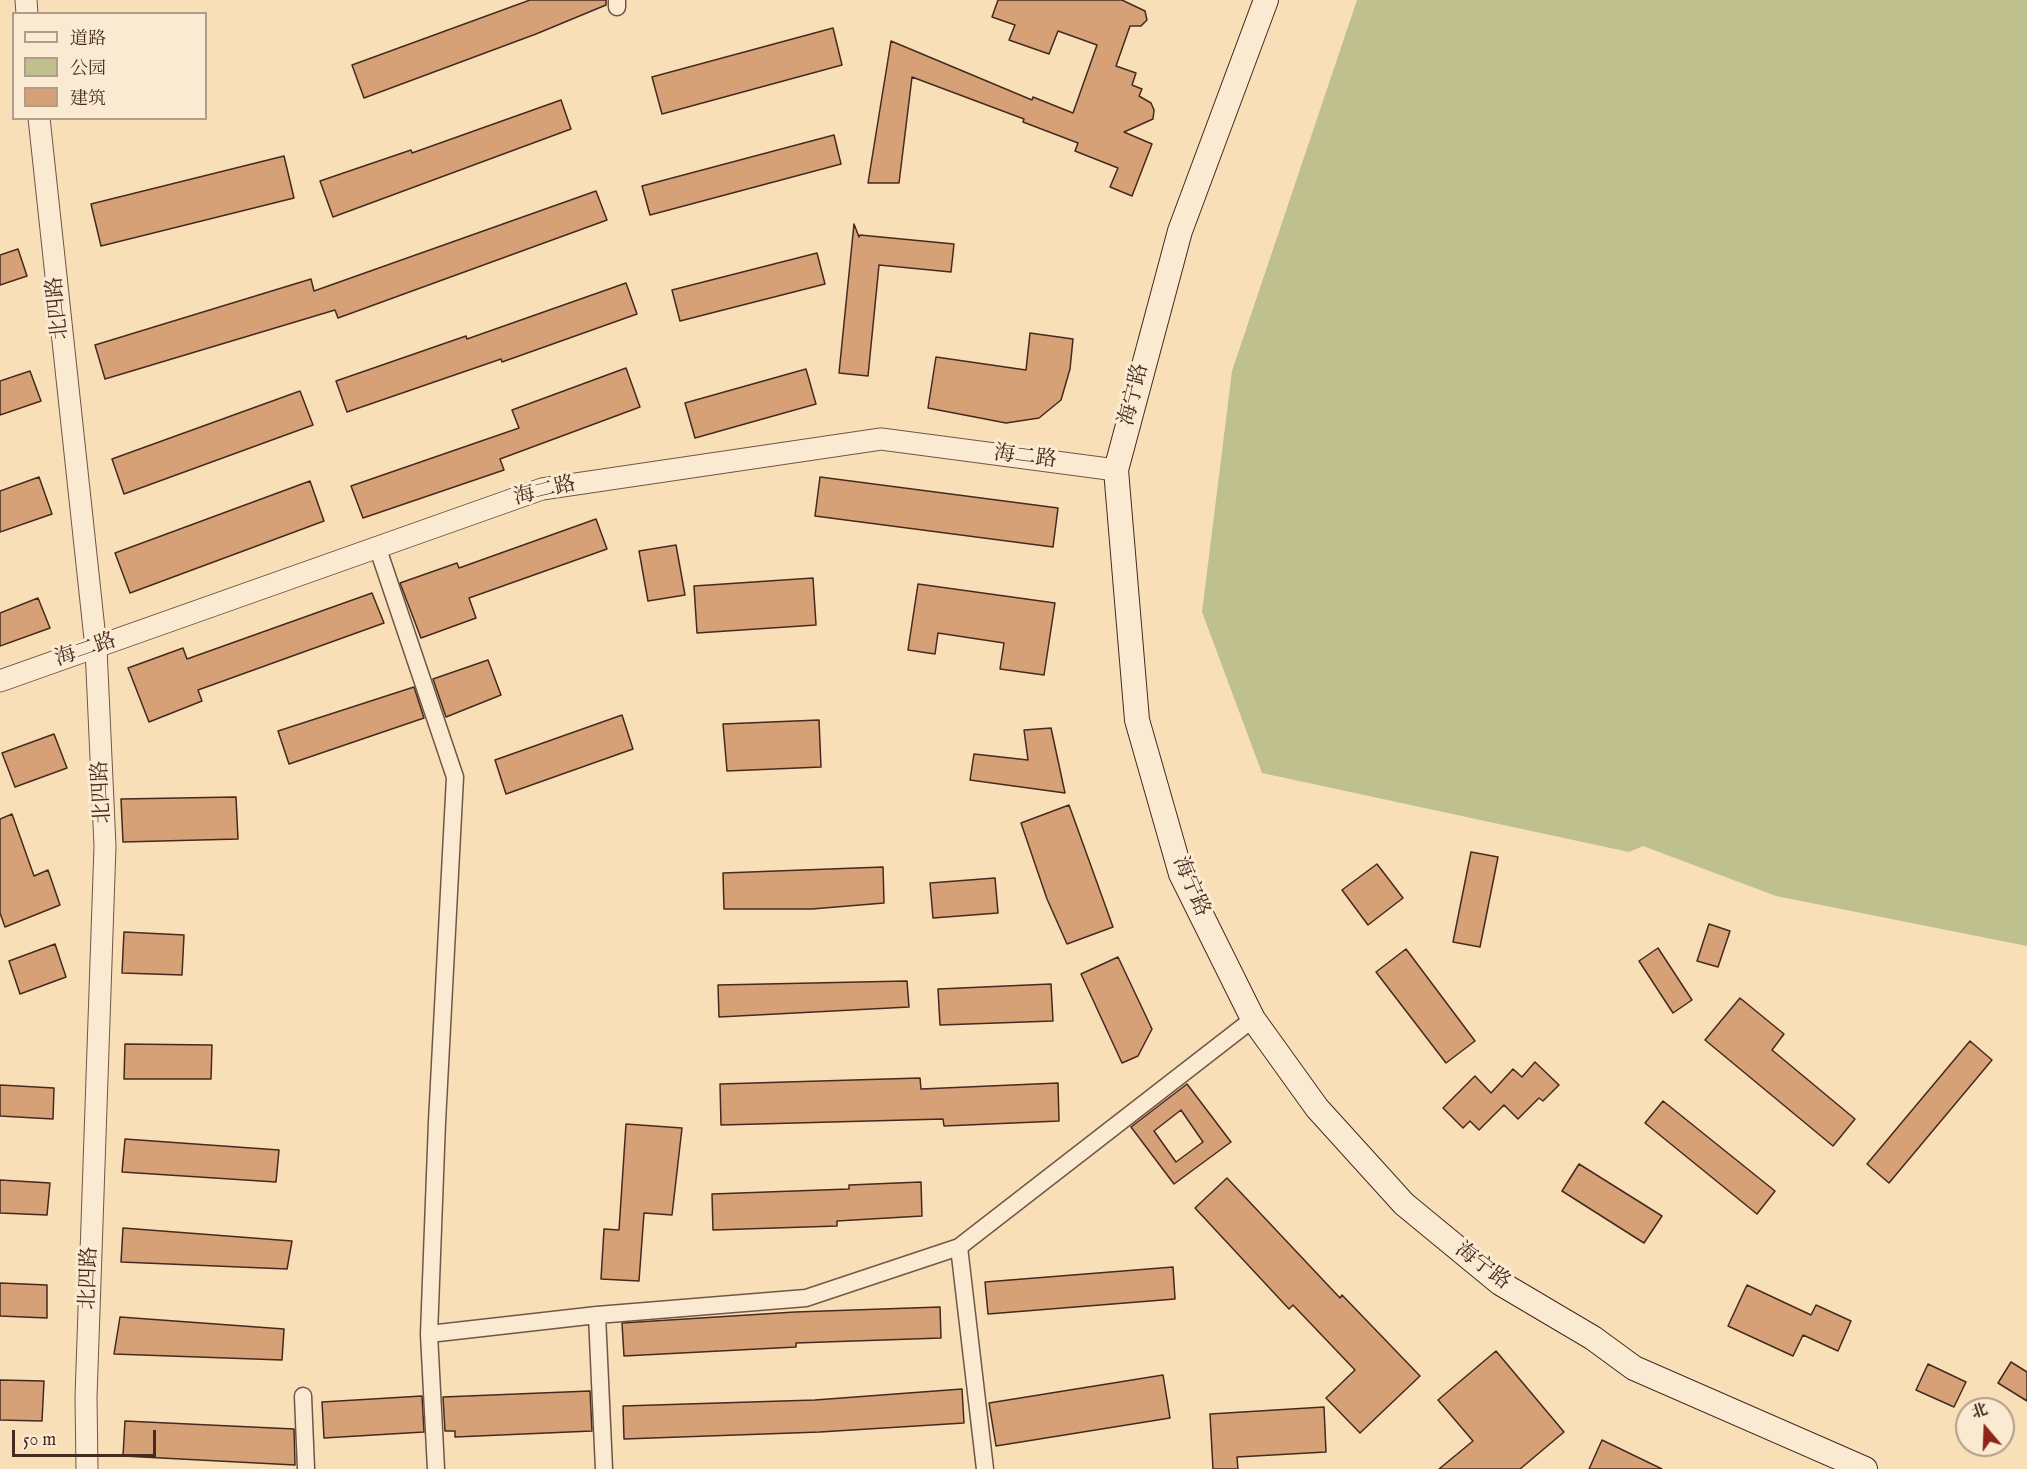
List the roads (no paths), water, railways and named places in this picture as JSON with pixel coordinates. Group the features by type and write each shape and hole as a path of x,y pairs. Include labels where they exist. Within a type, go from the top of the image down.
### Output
{"main road":[{"name":"海宁路","path":"1266,0 1180,231 1116,470 1137,720 1181,874 1253,1019 1317,1108 1404,1204 1500,1283 1593,1338 1634,1368 1865,1469"}],"street":[{"name":"北四路","path":"39,120 96,648 105,846 86,1397 87,1469"},
{"name":"海二路","path":"0,681 542,489 881,439 1116,470"},
{"path":"378,546 455,777 437,1122 429,1334 436,1469"},
{"path":"429,1334 597,1316 806,1298 959,1247 1253,1019"},
{"path":"959,1247 985,1469"},
{"path":"597,1316 603,1469"},
{"path":"303,1396 306,1469"}]}
